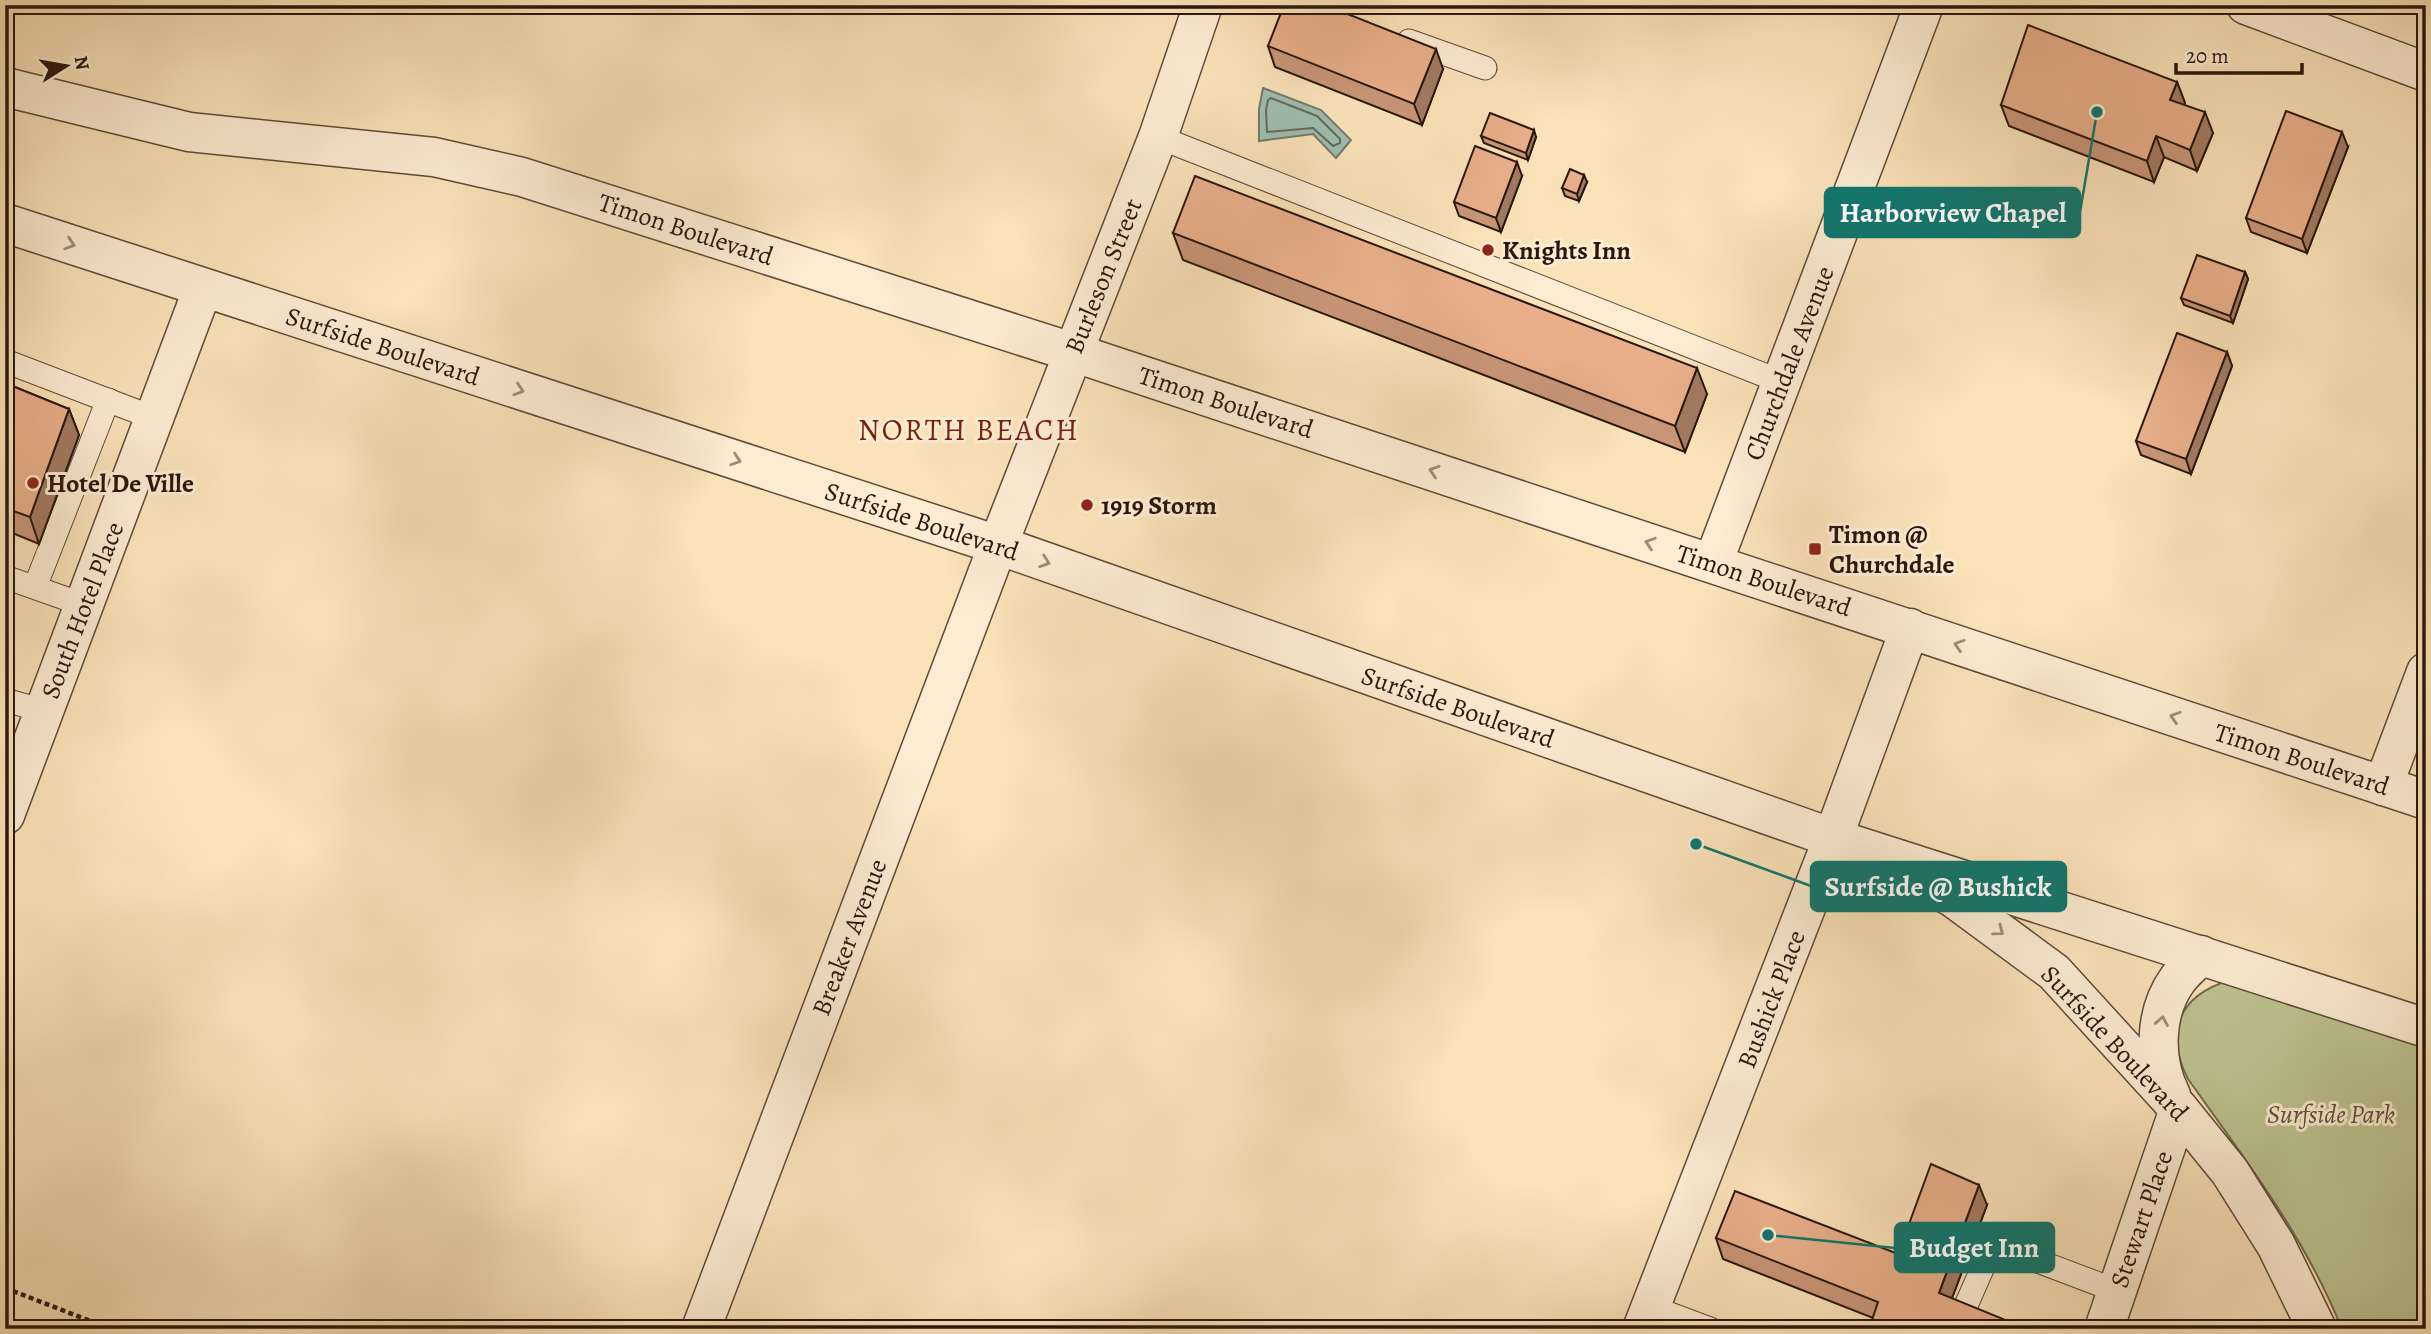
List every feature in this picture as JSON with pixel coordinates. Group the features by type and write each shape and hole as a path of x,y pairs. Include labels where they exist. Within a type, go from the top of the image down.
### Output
{"street":[{"name":"Burleson Street","path":"998,545 1158,138 1203,5"},
{"name":"Churchdale Avenue","path":"1713,564 1924,5"},
{"path":"2246,5 2426,72"},
{"name":"Timon Boulevard","path":"5,87 189,132 434,157 522,177 1072,352 2426,800"},
{"name":"Surfside Boulevard","path":"5,223 998,545 1833,838 2426,1028"},
{"name":"South Hotel Place","path":"5,815 203,288"},
{"name":"Breaker Avenue","path":"701,1329 998,545"},
{"name":"Bushick Place","path":"1647,1318 1833,838 1910,628"},
{"path":"2383,786 2426,672"},
{"name":"Surfside Boulevard","path":"1833,838 1952,897 2054,971 2179,1109 2230,1172 2276,1245 2317,1329"},
{"path":"2179,1109 2163,1079 2158,1044 2163,1011 2178,979 2201,955"},
{"name":"Stewart Place","path":"2104,1329 2179,1109"}],"lane":[{"path":"1385,32 1485,68"},
{"path":"1158,138 1782,382"},
{"path":"5,361 155,418"},
{"path":"35,587 108,400"},
{"path":"5,577 84,605"},
{"path":"5,700 44,711"},
{"path":"1992,1329 1961,1317 1993,1244 2117,1291"},
{"path":"1647,1318 1710,1329"}],"path":[{"path":"5,1288 111,1329"}],"green space":[{"name":"Surfside Park","path":"2230,980 2426,1045 2426,1329 2342,1329 2292,1231 2188,1079 2177,1046 2180,1018 2198,996"}],"water":[{"path":"1263,88 1321,110 1351,140 1336,158 1313,134 1259,141 1259,109"}],"building":[{"path":"1284,5 1325,5 1436,49 1414,104 1268,46"},
{"path":"2028,25 2177,82 2170,100 2205,112 2190,150 2156,136 2147,161 2001,105"},
{"path":"2286,111 2342,132 2302,239 2246,218"},
{"path":"1490,113 1534,130 1526,153 1481,136"},
{"path":"1475,146 1517,162 1496,218 1454,202"},
{"path":"1570,169 1584,175 1577,194 1562,188"},
{"path":"1195,176 1697,368 1675,426 1173,233"},
{"path":"2197,255 2245,272 2230,316 2181,298"},
{"path":"2177,333 2227,352 2186,459 2136,441"},
{"name":"Hotel De Ville","path":"5,383 69,409 30,517 5,508"},
{"path":"1931,1164 1979,1185 1939,1293 2008,1321 2005,1329 1869,1329 1878,1302 1716,1238 1735,1191 1898,1254"}],"place":[{"name":"Harborview Chapel","path":"2097,112"},
{"name":"Knights Inn","path":"1488,250"},
{"name":"Hotel De Ville","path":"33,483"},
{"name":"1919 Storm","path":"1087,505"},
{"name":"Timon @ Churchdale","path":"1815,549"},
{"name":"Surfside @ Bushick","path":"1696,844"},
{"name":"Budget Inn","path":"1768,1235"}],"district":[{"name":"NORTH BEACH","path":"969,430"}]}
